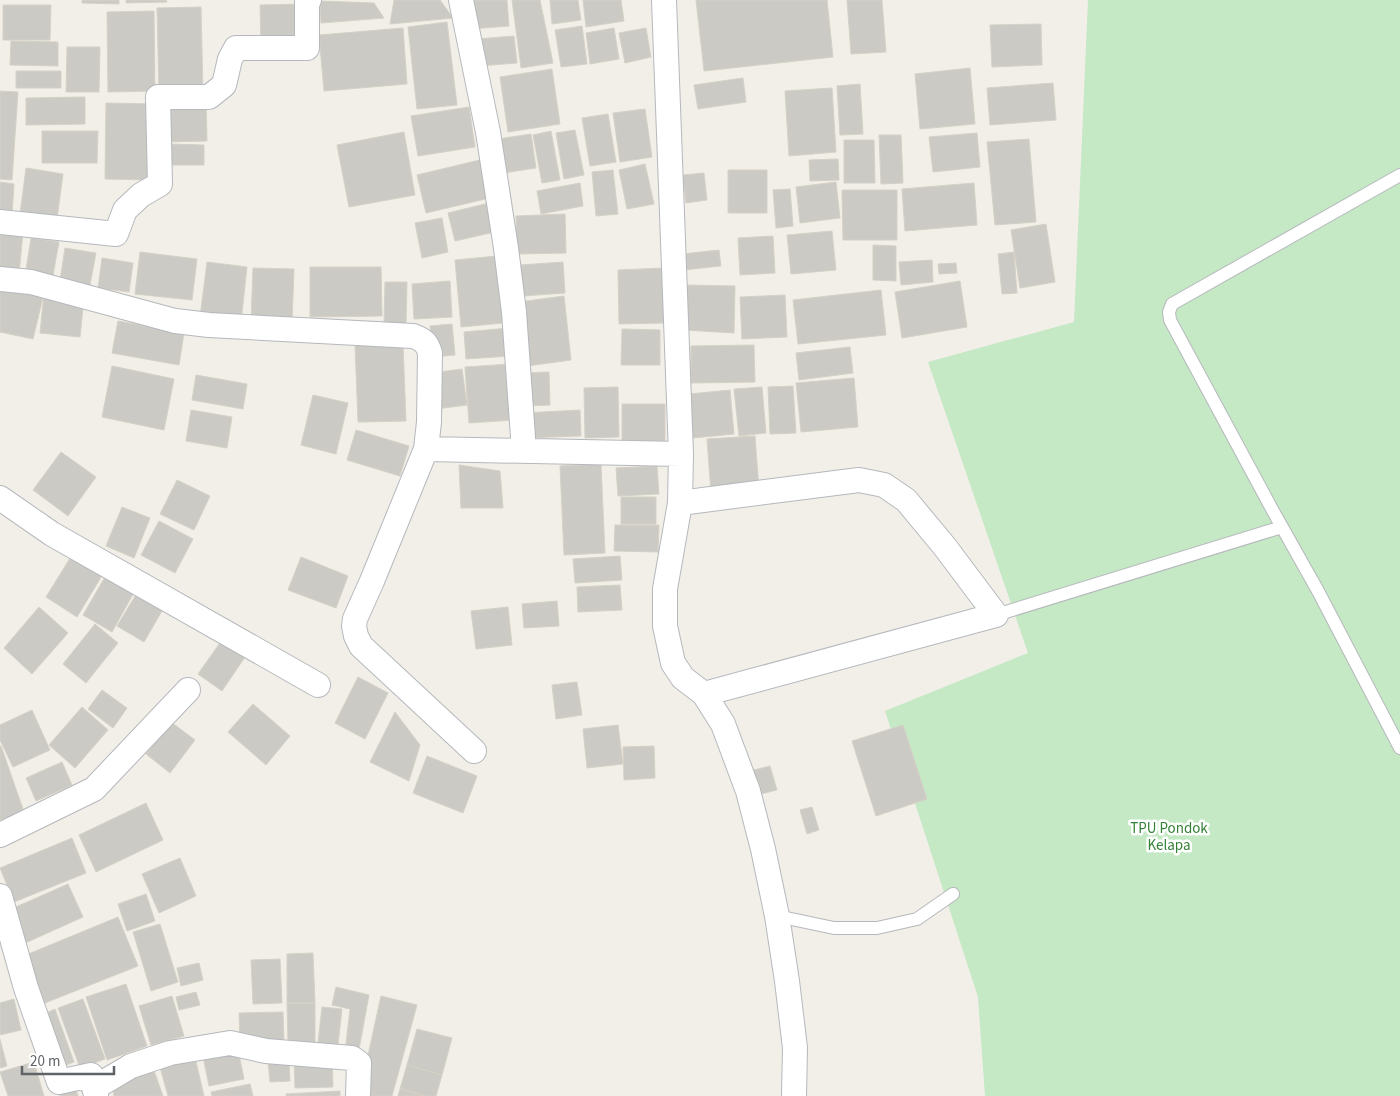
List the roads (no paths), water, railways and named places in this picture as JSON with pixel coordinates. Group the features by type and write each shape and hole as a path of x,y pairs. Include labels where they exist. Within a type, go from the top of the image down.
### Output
{"street":[{"path":"0,222 116,234 126,210 141,195 160,184 158,97 209,97 224,85 230,59 236,48 307,48 307,1 309,0"},
{"path":"461,0 488,132 506,248 514,312 524,451"},
{"path":"664,0 681,454 680,503 665,589 664,626 673,663 683,678 704,694 723,724 748,791 763,849 777,916 787,981 795,1048 794,1096"},
{"path":"0,279 30,282 175,321 210,325 404,336 424,340 428,344 430,354 429,422 426,449 355,619 355,630 362,646 474,751"},
{"path":"426,449 681,454"},
{"path":"680,503 859,480 884,485 906,500 996,615 704,694"},
{"path":"0,498 52,534 318,685"},
{"path":"0,835 94,789 188,690"},
{"path":"0,896 26,988 59,1082 91,1075 95,1092 132,1066 170,1053 230,1043 266,1051 352,1058 359,1063 358,1096"}],"lane":[{"path":"1400,175 1172,304 1169,312 1170,320 1318,591 1400,748"},
{"path":"996,615 1282,527"},
{"path":"777,916 834,928 877,928 917,919 953,894"}],"park label":[{"name":"TPU Pondok Kelapa","path":"1169,836"}]}
